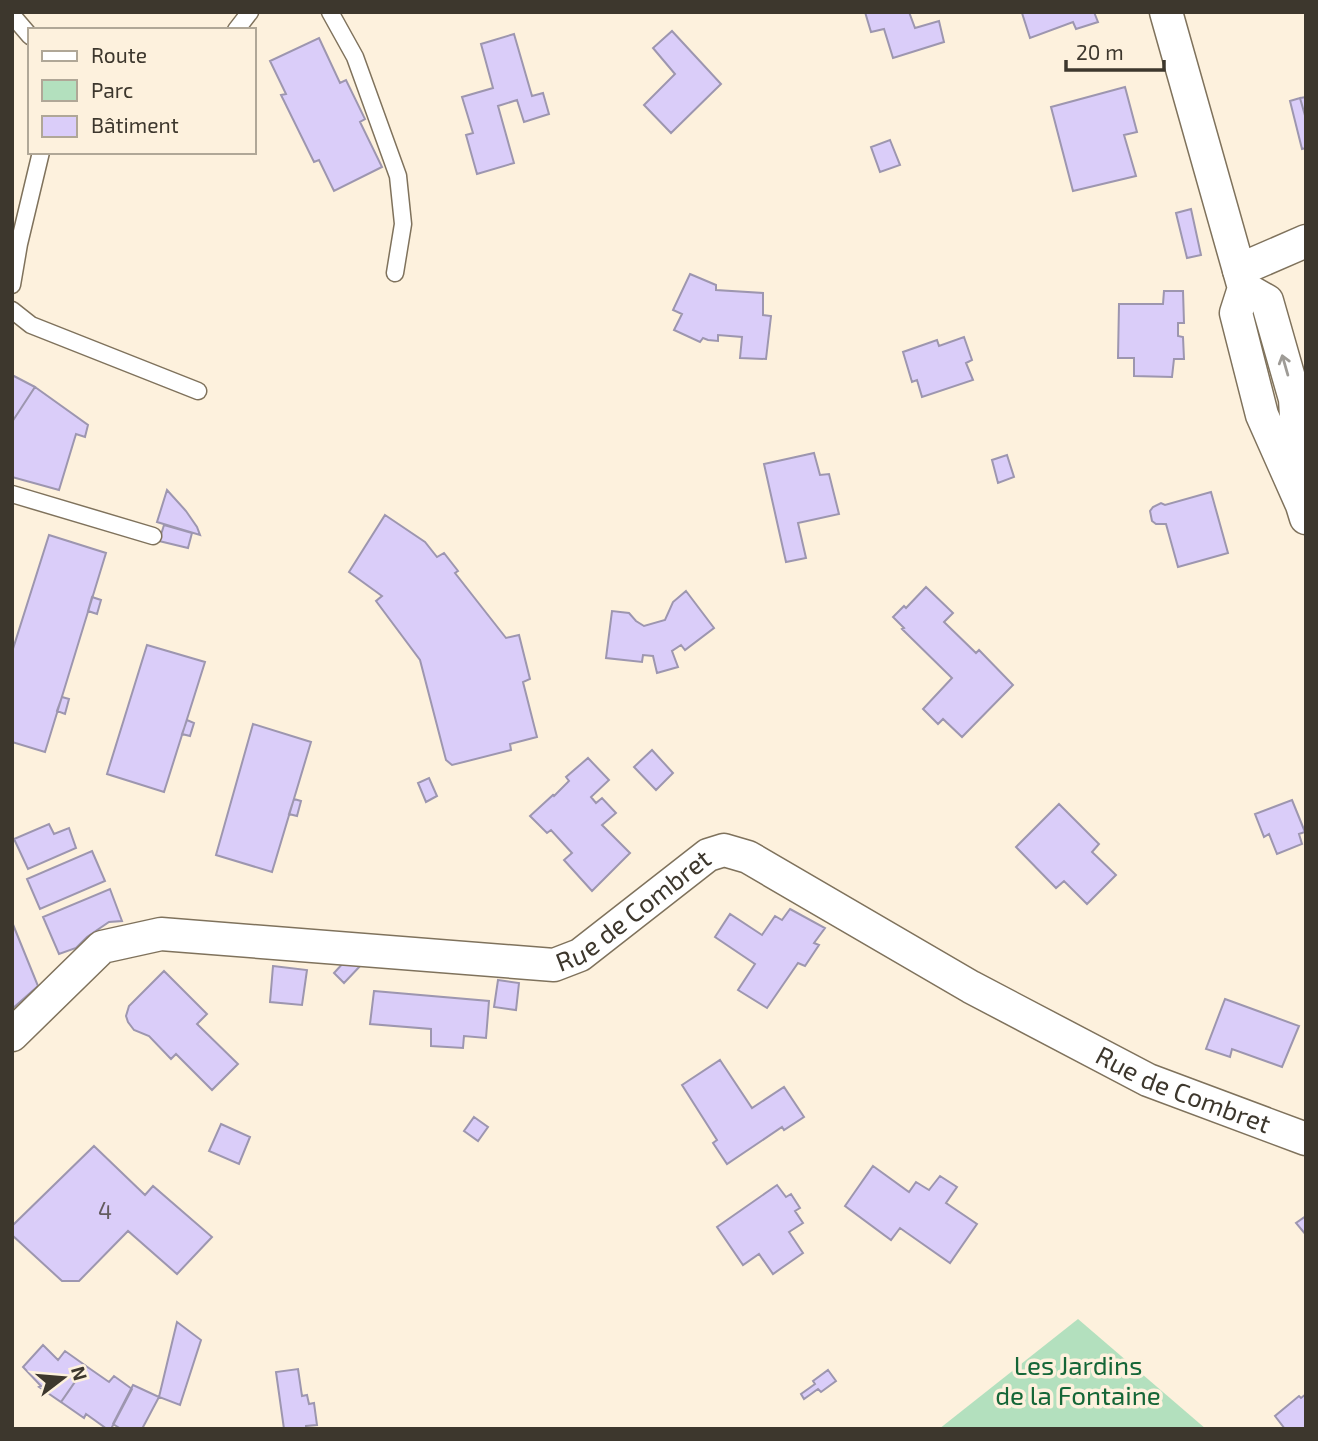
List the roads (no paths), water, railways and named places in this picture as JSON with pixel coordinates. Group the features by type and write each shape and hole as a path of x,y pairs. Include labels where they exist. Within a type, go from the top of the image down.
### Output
{"street":[{"path":"1166,12 1242,279 1267,301 1295,399 1304,511"},
{"path":"1242,279 1306,241"},
{"name":"Rue de Combret","path":"12,1035 102,947 161,934 554,965 580,955 708,855 724,850 748,857 971,987 1147,1080 1306,1139"}],"lane":[{"path":"238,28 250,12"},
{"path":"330,12 355,57 398,176 403,224 395,273"},
{"path":"12,15 28,34"},
{"path":"12,285 41,154"},
{"path":"12,310 31,325 198,391"},
{"path":"12,494 153,536"}],"park label":[{"name":"Les Jardins de la Fontaine","path":"1078,1381"}]}
